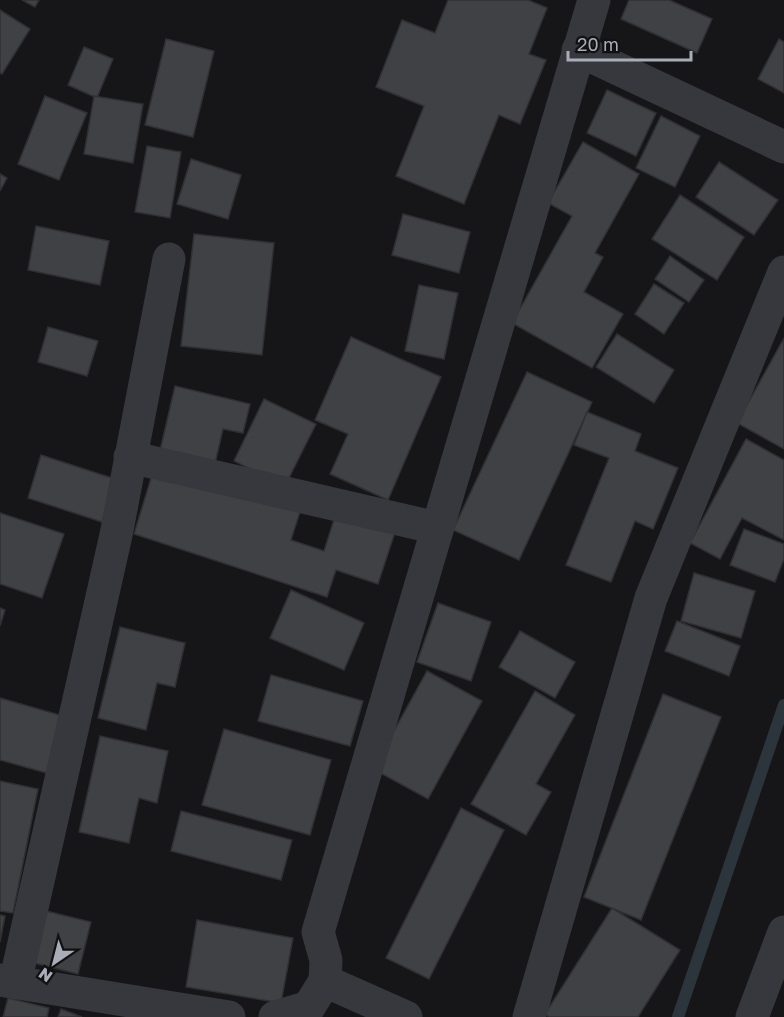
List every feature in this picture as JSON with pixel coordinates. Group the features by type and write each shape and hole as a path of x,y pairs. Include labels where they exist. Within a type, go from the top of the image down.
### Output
{"street":[{"path":"275,1017 309,1007 325,981 326,960 318,932 594,0"},
{"path":"578,50 784,147"},
{"path":"169,259 116,535 8,982 229,1017"},
{"path":"530,1017 651,598 784,272"},
{"path":"130,457 437,528"},
{"path":"752,1017 784,932"},
{"path":"325,981 406,1017"}],"building":[{"path":"22,0 39,0 35,7"},
{"path":"448,0 528,0 547,8 529,54 546,60 520,124 499,115 464,204 396,176 424,106 376,87 402,20 435,33"},
{"path":"629,0 669,0 712,19 697,53 621,19"},
{"path":"0,10 30,29 2,74 0,73"},
{"path":"166,39 214,51 193,137 145,125"},
{"path":"779,39 784,42 784,93 758,79"},
{"path":"84,47 113,59 97,98 68,85"},
{"path":"607,90 656,113 636,156 587,133"},
{"path":"45,96 87,113 59,180 18,164"},
{"path":"94,96 143,104 133,163 84,154"},
{"path":"661,116 700,136 675,187 636,168"},
{"path":"583,142 639,174 595,253 603,257 584,292 623,314 592,368 512,323 572,216 548,203"},
{"path":"147,146 181,152 170,218 135,212"},
{"path":"191,159 241,175 228,219 177,204"},
{"path":"719,162 778,200 754,235 696,197"},
{"path":"0,174 7,178 0,191"},
{"path":"680,195 744,237 717,280 652,239"},
{"path":"403,214 470,232 459,273 392,255"},
{"path":"36,226 109,241 100,285 28,270"},
{"path":"194,234 274,243 262,355 181,346"},
{"path":"670,256 704,280 689,302 655,279"},
{"path":"654,284 684,303 664,334 635,314"},
{"path":"419,285 458,293 444,359 405,351"},
{"path":"48,327 98,341 87,376 38,362"},
{"path":"617,334 674,370 654,403 596,367"},
{"path":"351,337 441,377 388,500 330,474 348,434 315,420"},
{"path":"784,338 784,449 737,423"},
{"path":"527,372 592,402 519,560 453,530"},
{"path":"175,386 250,404 243,433 223,429 214,468 159,455"},
{"path":"264,399 316,424 285,486 234,461"},
{"path":"587,412 641,434 635,451 678,468 653,529 635,521 611,582 566,565 609,458 574,445"},
{"path":"746,439 784,460 784,540 742,518 720,559 690,543"},
{"path":"41,455 115,479 102,522 28,498"},
{"path":"155,465 300,512 291,540 324,551 338,507 397,526 378,584 336,570 327,597 134,534"},
{"path":"0,513 64,534 42,598 0,584"},
{"path":"744,529 784,544 784,559 775,582 730,565"},
{"path":"694,573 755,591 741,638 681,621"},
{"path":"291,590 364,623 344,670 270,638"},
{"path":"438,603 491,622 471,681 417,662"},
{"path":"0,608 5,610 0,626"},
{"path":"677,621 740,646 729,676 665,651"},
{"path":"120,627 185,643 175,687 157,683 146,730 98,718"},
{"path":"520,631 575,662 555,698 499,667"},
{"path":"427,671 482,701 428,799 373,769"},
{"path":"271,675 363,701 350,746 258,721"},
{"path":"535,691 575,715 536,784 551,792 526,835 471,804"},
{"path":"663,694 721,717 641,920 584,897"},
{"path":"0,698 63,716 47,773 0,760"},
{"path":"224,729 331,760 310,835 202,805"},
{"path":"100,736 168,751 157,803 139,798 129,843 79,832"},
{"path":"0,781 38,789 13,913 0,911"},
{"path":"461,808 504,830 429,979 386,958"},
{"path":"181,811 292,840 281,880 171,851"},
{"path":"612,908 680,950 638,1017 549,1017 545,1014"},
{"path":"46,911 91,922 78,974 34,963"},
{"path":"0,915 5,916 0,942"},
{"path":"197,920 293,938 281,1003 186,987"},
{"path":"8,998 49,1008 47,1017 3,1017"},
{"path":"61,1009 82,1017 58,1017"}],"waterway":[{"path":"678,1017 784,705"}]}
